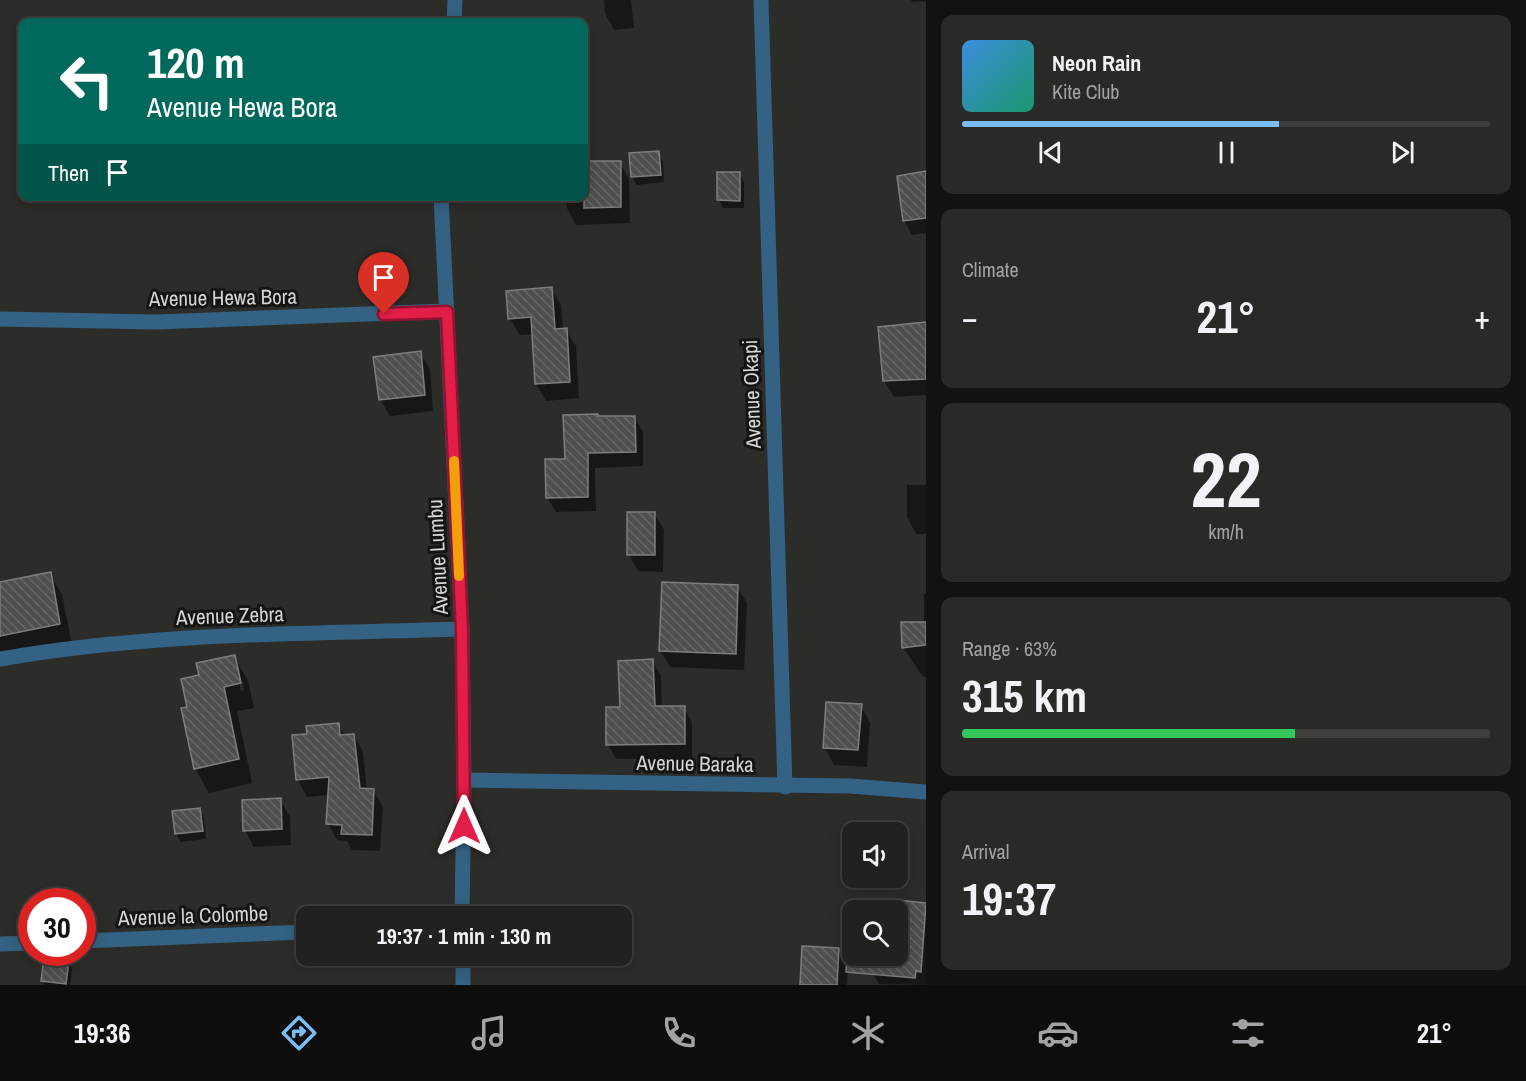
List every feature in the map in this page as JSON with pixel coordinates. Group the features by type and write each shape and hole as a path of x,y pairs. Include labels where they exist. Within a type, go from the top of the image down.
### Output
{"street":[{"path":"454,18 455,0"},
{"name":"Avenue Okapi","path":"760,0 785,787"},
{"name":"Avenue Lumbu","path":"441,201 462,629 464,780 462,906"},
{"name":"Avenue Hewa Bora","path":"0,319 156,322 447,312"},
{"name":"Avenue Zebra","path":"0,659 91,645 184,639 462,629"},
{"name":"Avenue Baraka","path":"464,780 785,787 850,786 926,792"},
{"name":"Avenue la Colombe","path":"96,940 296,932"},
{"path":"0,944 18,943"},
{"path":"463,966 463,985"}],"building":[{"path":"659,151 661,175 631,177 629,153"},
{"path":"588,161 621,161 621,207 584,208 584,201 588,201"},
{"path":"926,171 926,218 903,221 897,176"},
{"path":"717,172 740,172 740,201 717,200"},
{"path":"552,287 555,329 567,328 570,382 535,384 531,317 508,319 506,291"},
{"path":"926,322 926,379 883,381 878,327"},
{"path":"421,351 425,395 379,400 373,357"},
{"path":"598,414 598,416 635,416 636,452 588,453 588,497 546,498 545,459 565,459 563,415"},
{"path":"627,512 655,512 655,555 627,555"},
{"path":"51,572 60,624 0,636 0,582"},
{"path":"662,582 738,585 736,654 659,651"},
{"path":"901,622 926,622 926,645 902,648"},
{"path":"235,655 241,683 224,687 239,759 194,769 181,708 187,707 181,679 199,675 196,663"},
{"path":"653,659 655,706 685,706 685,744 606,745 606,707 620,707 618,661"},
{"path":"826,702 862,704 858,750 823,748"},
{"path":"339,723 340,735 354,734 360,788 374,789 372,835 341,834 342,825 326,824 329,777 296,780 292,735 307,734 306,726"},
{"path":"281,798 282,829 243,831 242,800"},
{"path":"200,808 203,831 175,834 172,811"},
{"path":"908,901 926,903 921,972 916,971 915,978 846,972 846,966 908,966"},
{"path":"802,946 839,948 837,985 800,985"},
{"path":"43,966 68,966 66,984 41,981"}],"slow traffic":[{"path":"454,461 459,576"}],"route":[{"path":"384,314 447,312 462,629 464,826"}]}
